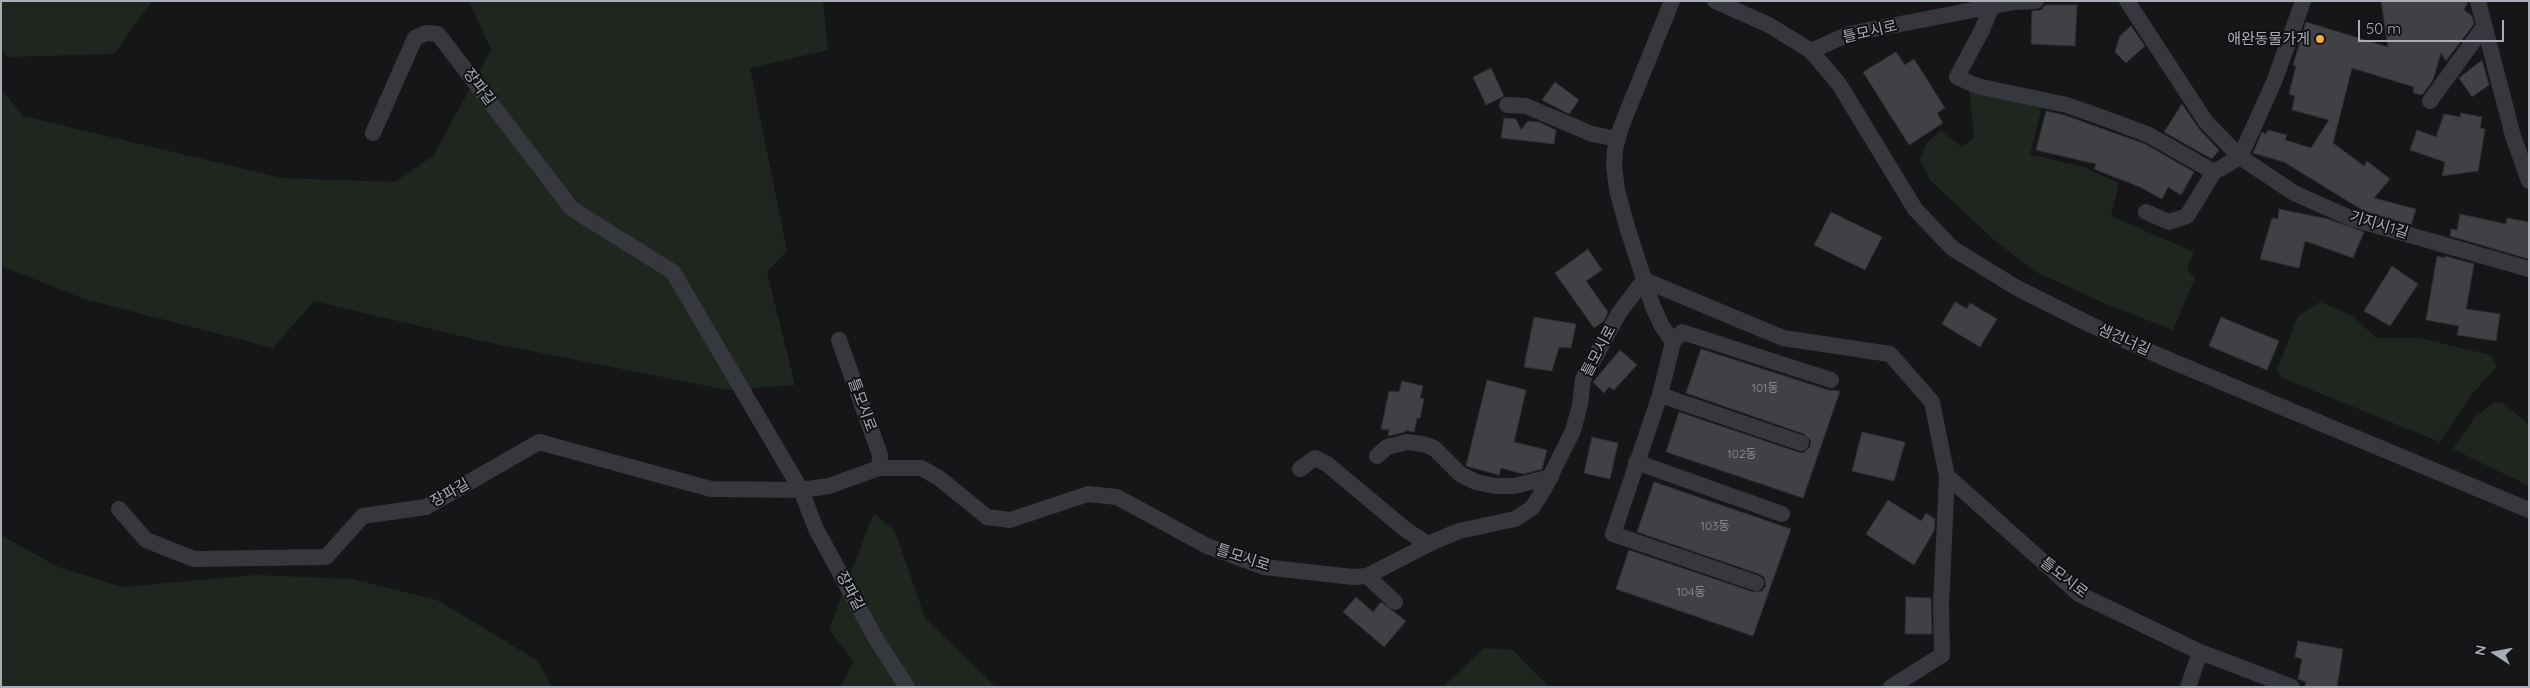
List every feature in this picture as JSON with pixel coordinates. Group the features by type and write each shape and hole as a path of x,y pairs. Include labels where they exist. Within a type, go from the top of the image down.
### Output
{"street":[{"path":"1672,1 1630,104 1618,139 1614,165 1617,190 1644,280 1662,326 1674,342"},
{"path":"1715,1 1769,25 1811,51"},
{"name":"틀모시로","path":"1811,51 1849,34 2015,2 2036,1"},
{"name":"기지시1길","path":"2128,1 2206,122 2240,157 2294,192 2350,218 2529,269"},
{"path":"2146,212 2169,222 2187,216 2214,172 2240,157 2274,82 2303,1"},
{"path":"2478,1 2483,28 2513,136 2529,181"},
{"path":"1991,8 1982,30 1957,77 1977,86 2067,105 2149,135 2214,172"},
{"path":"2430,101 2483,28"},
{"name":"장파길","path":"373,133 415,38 426,33 438,34 572,209 672,272 801,490 816,529 876,639 907,687"},
{"name":"샘건너길","path":"1811,51 1839,84 1915,209 1952,248 2017,288 2091,325 2162,357 2529,510"},
{"path":"1507,105 1526,106 1592,134 1618,139"},
{"path":"1644,280 1783,338 1890,354 1932,402 1947,476 1941,605 1942,655 1891,687"},
{"name":"틀모시로","path":"838,340 880,454 879,468 921,468 939,478 987,517 1010,520 1088,494 1117,497 1207,546 1264,567 1352,577 1367,576 1428,544 1459,531 1515,520 1532,508 1551,477 1573,431 1580,405 1583,379 1619,313 1644,280"},
{"path":"1756,583 1613,534 1660,396 1674,342 1682,332 1830,380"},
{"path":"1660,396 1801,444"},
{"name":"장파길","path":"119,509 146,540 194,558 326,557 363,516 426,507 539,442 711,489 801,490"},
{"path":"1377,456 1387,446 1406,442 1423,444 1434,448 1460,474 1476,482 1495,486 1514,486 1551,477"},
{"path":"1300,469 1315,458 1327,464 1406,530 1428,544"},
{"path":"1636,462 1782,514"},
{"path":"801,490 829,486 879,468"},
{"name":"틀모시로","path":"1947,476 2079,594 2200,652 2292,687"},
{"path":"1367,576 1394,602"},
{"path":"2188,687 2200,652"}],"shaded area":[{"path":"1,1 152,1 114,54 7,57 1,49"},
{"path":"469,1 823,1 828,50 750,68 787,251 767,272 795,385 728,390 486,342 314,301 273,348 84,299 1,266 1,89 23,116 282,178 395,182 433,156 491,50"},
{"path":"1969,90 2042,106 2030,154 2083,167 2119,183 2111,216 2194,252 2187,270 2195,278 2173,330 2104,303 2036,272 1993,239 1930,180 1920,160 1927,142 1941,131 1962,147 1974,138"},
{"path":"2320,302 2353,316 2376,338 2420,338 2490,355 2497,366 2469,398 2440,442 2282,378 2277,369 2298,316"},
{"path":"2494,402 2503,403 2529,425 2529,486 2453,449 2475,417"},
{"path":"874,513 895,531 925,618 996,687 841,687 853,661 829,629"},
{"path":"1,535 58,567 122,587 256,575 352,579 437,600 538,661 552,687 1,687"},
{"path":"1484,648 1513,650 1549,687 1443,687"}],"building":[{"path":"2381,1 2468,1 2464,10 2472,16 2474,24 2446,61 2441,53 2433,80 2422,95 2413,93 2414,87 2352,68 2333,143 2364,166 2367,161 2390,179 2374,198 2416,209 2411,225 2364,211 2284,162 2253,153 2262,132 2266,134 2268,130 2287,135 2285,140 2311,148 2329,120 2292,110 2295,96 2289,94 2296,66 2293,65 2306,22 2388,47"},
{"path":"2045,5 2077,5 2075,46 2031,44 2032,11 2041,10"},
{"path":"2131,26 2145,46 2126,63 2115,52 2120,36"},
{"path":"1896,52 1905,65 1914,59 1945,108 1937,113 1943,123 1909,145 1863,72"},
{"path":"2482,60 2489,85 2472,97 2459,78"},
{"path":"1491,68 1504,96 1486,105 1473,77"},
{"path":"1555,82 1579,100 1569,114 1542,100"},
{"path":"2182,104 2199,129 2219,150 2212,159 2164,132"},
{"path":"2046,111 2064,115 2145,144 2194,172 2181,195 2168,187 2162,199 2140,187 2094,169 2096,164 2036,150"},
{"path":"2461,113 2482,117 2480,128 2485,129 2478,171 2442,176 2445,162 2410,150 2417,130 2436,137 2444,114 2460,117"},
{"path":"1504,118 1516,119 1521,130 1528,121 1539,122 1556,130 1554,144 1501,138"},
{"path":"2279,209 2328,219 2364,232 2353,258 2305,241 2299,268 2260,259 2272,218 2278,219"},
{"path":"1831,212 1882,237 1865,270 1814,245"},
{"path":"2460,214 2506,224 2507,218 2529,222 2529,259 2450,236 2451,229 2457,230"},
{"path":"1588,249 1602,270 1586,281 1608,312 1604,321 1594,328 1555,273"},
{"path":"2437,256 2445,258 2445,256 2474,264 2466,309 2500,314 2496,341 2457,335 2459,326 2426,320"},
{"path":"2392,266 2418,284 2390,326 2364,311"},
{"path":"1955,302 1967,309 1970,303 1997,319 1980,347 1942,324"},
{"path":"1534,317 1576,324 1571,348 1559,347 1552,371 1524,367"},
{"path":"2221,317 2279,341 2267,370 2209,346"},
{"path":"1701,349 1828,390 1840,391 1803,498 1666,452 1679,412 1798,452 1803,453 1810,447 1811,441 1804,434 1686,393"},
{"path":"1620,350 1637,365 1614,390 1609,387 1604,393 1593,382"},
{"path":"1487,380 1526,390 1514,442 1547,450 1542,469 1523,474 1501,468 1499,475 1466,466"},
{"path":"1402,381 1423,386 1420,398 1424,399 1420,418 1417,418 1414,432 1405,430 1405,432 1388,436 1389,430 1381,429 1389,391 1399,392"},
{"path":"1862,432 1905,442 1894,481 1852,471"},
{"path":"1592,437 1618,443 1610,479 1584,473"},
{"path":"1654,482 1791,529 1753,636 1616,589 1629,550 1753,592 1762,591 1766,586 1764,577 1759,574 1637,532"},
{"path":"1888,500 1921,521 1926,513 1935,519 1934,531 1914,565 1866,534"},
{"path":"1356,597 1373,612 1381,602 1406,621 1384,647 1343,612"},
{"path":"1906,597 1931,598 1932,634 1905,634"},
{"path":"2298,641 2343,649 2337,687 2305,687 2306,682 2298,679 2302,659 2295,657"}],"place":[{"name":"애완동물가게","path":"2320,39"}]}
